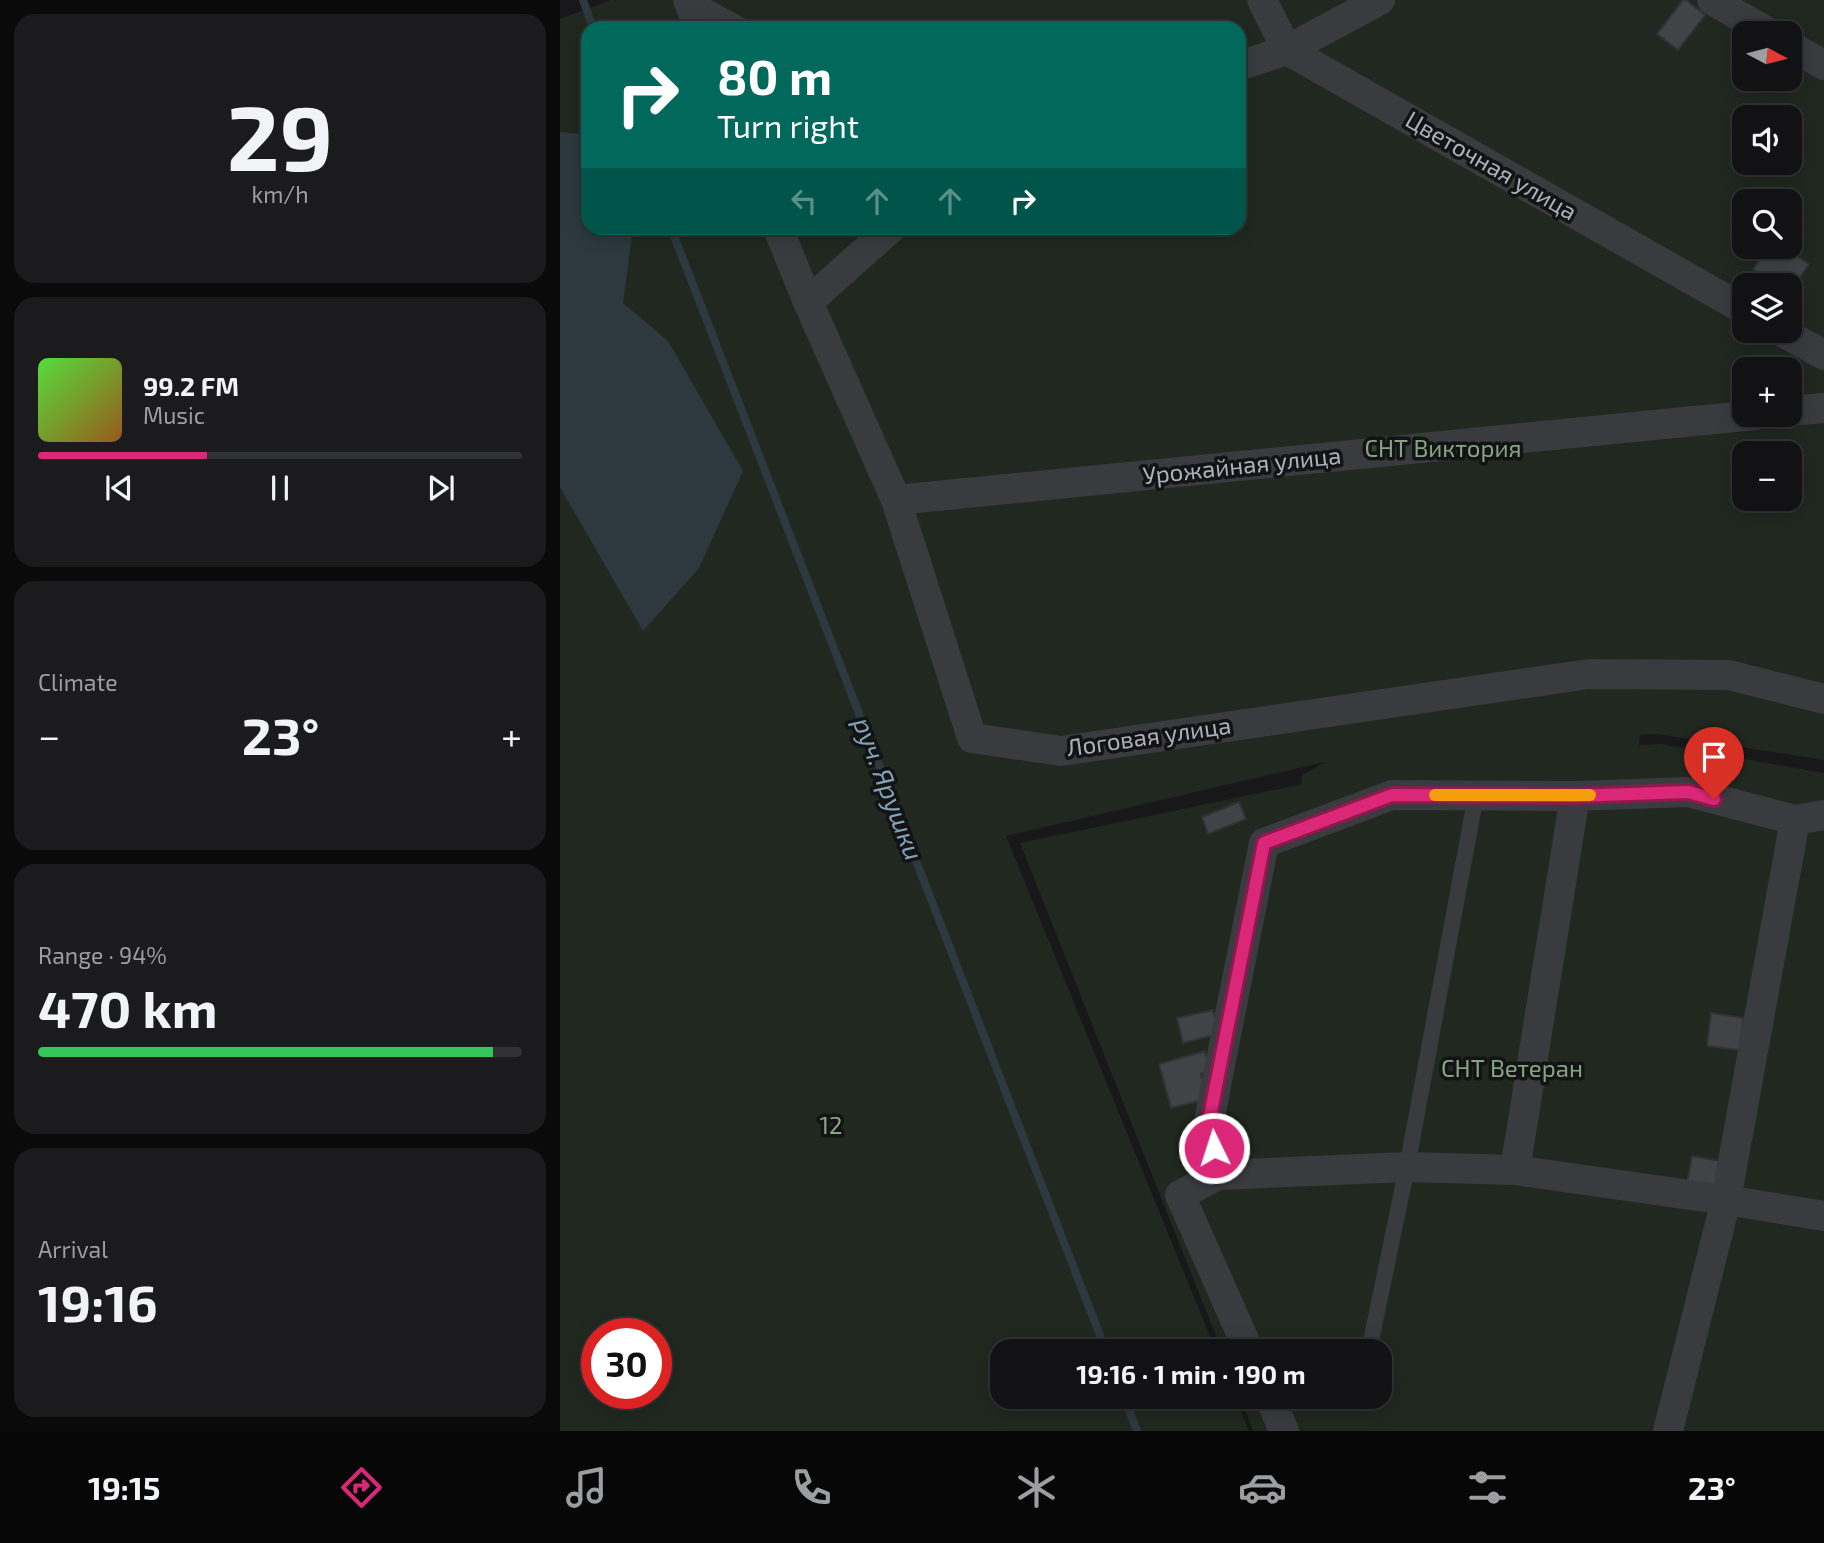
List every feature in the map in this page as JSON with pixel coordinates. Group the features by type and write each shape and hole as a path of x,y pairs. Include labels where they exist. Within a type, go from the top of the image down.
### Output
{"street":[{"path":"688,0 696,21"},
{"path":"1262,0 1287,50"},
{"path":"1246,64 1287,50 1380,0"},
{"path":"1712,0 1748,21"},
{"name":"Цветочная улица","path":"1287,50 1732,303"},
{"path":"1802,53 1824,65"},
{"name":"Логовая улица","path":"781,235 896,500 972,738 1061,751 1589,674 1729,675 1824,699"},
{"path":"808,302 883,235"},
{"path":"1802,343 1824,355"},
{"path":"1802,410 1824,408"},
{"name":"Урожайная улица","path":"896,500 1732,417"},
{"path":"1218,1175 1209,1121 1264,843 1392,795 1574,796 1688,792 1795,820 1824,815"},
{"path":"1516,1170 1574,796"},
{"path":"1668,1431 1726,1200 1795,820"},
{"path":"1244,1339 1180,1195 1218,1175 1407,1167 1516,1170 1824,1216"},
{"path":"1275,1409 1284,1431"}],"lane":[{"path":"694,0 733,21"},
{"path":"1371,1339 1407,1167 1476,795"}],"green space":[{"path":"611,0 1824,0 1824,760 1657,734 1640,735 1639,745 1660,744 1824,773 1824,1431 1253,1431 1245,1409 1392,1409 1392,1339 1217,1339 1020,843 1302,784 1301,776 1325,762 1006,836 1211,1339 990,1339 990,1409 1240,1409 1249,1431 560,1431 560,19"}],"shaded area":[{"path":"560,132 581,134 581,235 632,235 623,303 668,341 743,471 699,568 643,631 560,487"}],"building":[{"path":"1683,0 1705,15 1678,50 1657,34"},
{"path":"1760,259 1801,259 1809,264 1802,274 1759,273 1753,269"},
{"path":"1239,802 1246,819 1208,834 1202,817"},
{"path":"1213,1010 1219,1034 1183,1043 1177,1018"},
{"path":"1711,1013 1744,1018 1739,1050 1707,1046"},
{"path":"1205,1051 1210,1071 1201,1074 1207,1099 1171,1108 1159,1064"},
{"path":"1692,1156 1721,1161 1716,1193 1686,1188"}],"waterway":[{"name":"руч. Ярушки","path":"583,0 590,21"},
{"name":"руч. Ярушки","path":"674,235 1101,1339"},
{"name":"руч. Ярушки","path":"1129,1409 1137,1431"}],"slow traffic":[{"path":"1435,795 1590,795"}],"route":[{"path":"1214,1148 1209,1121 1264,843 1392,795 1574,796 1688,792 1714,799"}],"park label":[{"name":"СНТ Виктория","path":"1443,449"},
{"name":"СНТ Ветеран","path":"1512,1069"},
{"name":"12","path":"831,1126"}]}
